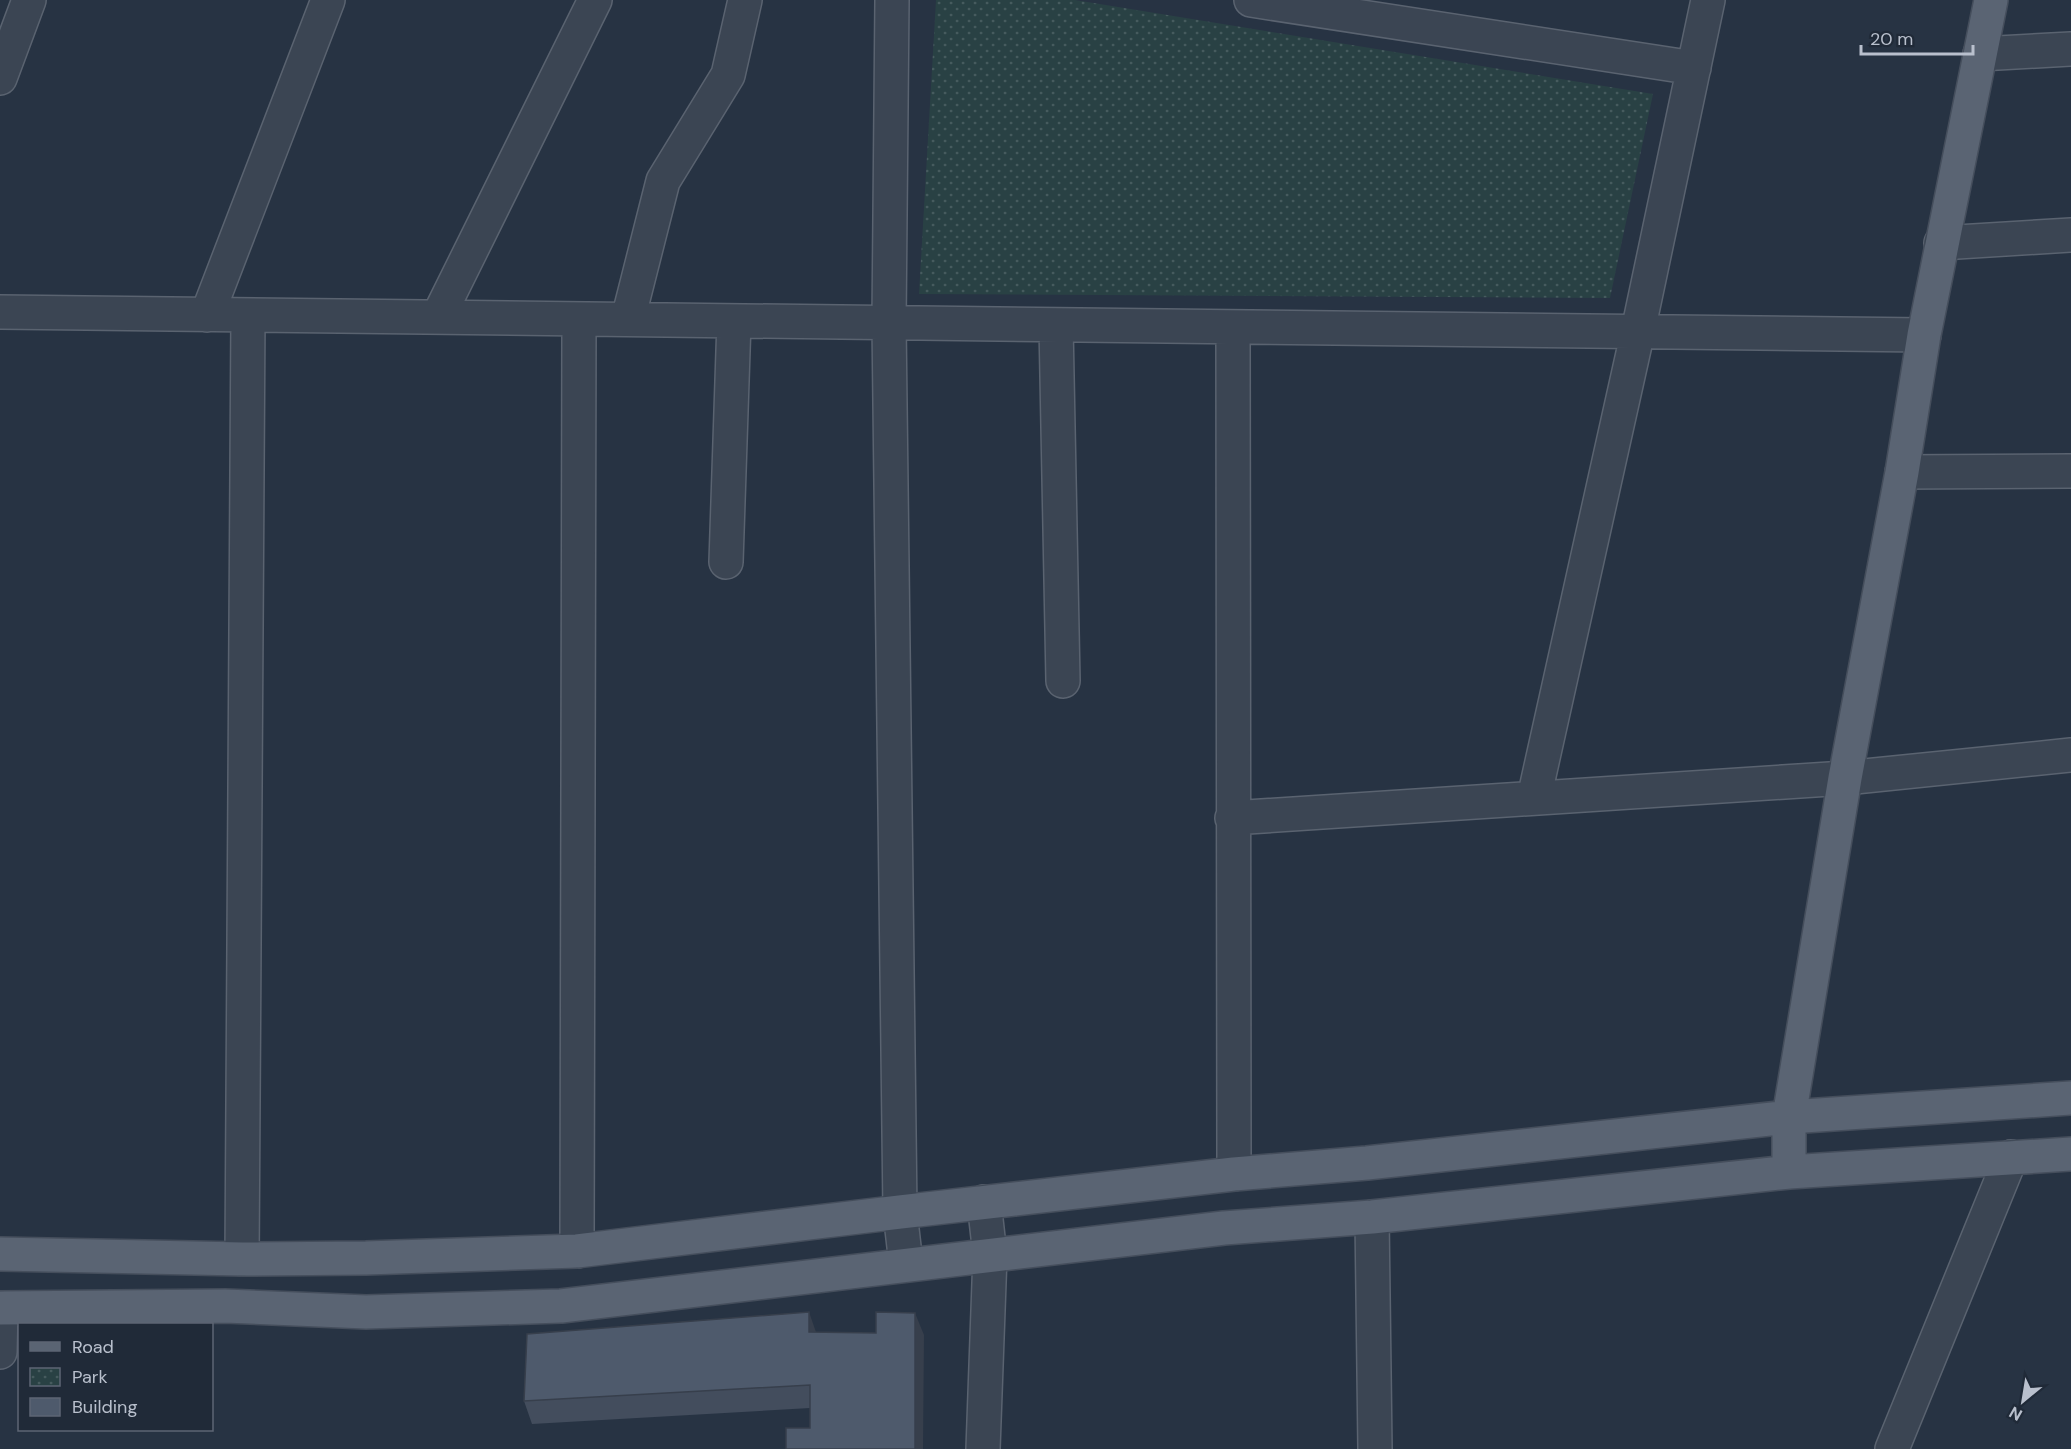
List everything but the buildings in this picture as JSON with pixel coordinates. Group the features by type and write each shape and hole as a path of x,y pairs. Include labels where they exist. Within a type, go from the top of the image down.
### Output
{"main road":[{"path":"1790,1172 1789,1117 1845,778 1902,472 1941,243 1991,0"},
{"path":"0,1254 366,1258 577,1251 1234,1174 1367,1163 1789,1117 2071,1098"},
{"path":"1,1308 225,1306 366,1312 561,1306 1224,1228 1372,1217 1790,1172 2071,1154"}],"street":[{"path":"0,78 29,0"},
{"path":"207,315 328,0"},
{"path":"438,317 595,0"},
{"path":"628,319 663,181 728,75 745,0"},
{"path":"892,0 889,323 900,1212 906,1264"},
{"path":"1251,0 1694,68"},
{"path":"1534,798 1638,332 1708,0"},
{"path":"1980,54 2071,49"},
{"path":"1941,243 2071,235"},
{"path":"0,312 1924,335"},
{"path":"242,1258 248,315"},
{"path":"577,1251 579,319"},
{"path":"726,562 734,321"},
{"path":"1056,325 1063,681"},
{"path":"1233,327 1234,1174"},
{"path":"1902,472 2071,471"},
{"path":"1232,818 1845,778 2071,755"},
{"path":"1893,1449 2012,1156"},
{"path":"983,1449 990,1255 984,1202"},
{"path":"1372,1217 1375,1449"},
{"path":"0,1352 1,1308"}],"green space":[{"path":"936,0 1075,0 1653,94 1610,298 919,294"}]}
